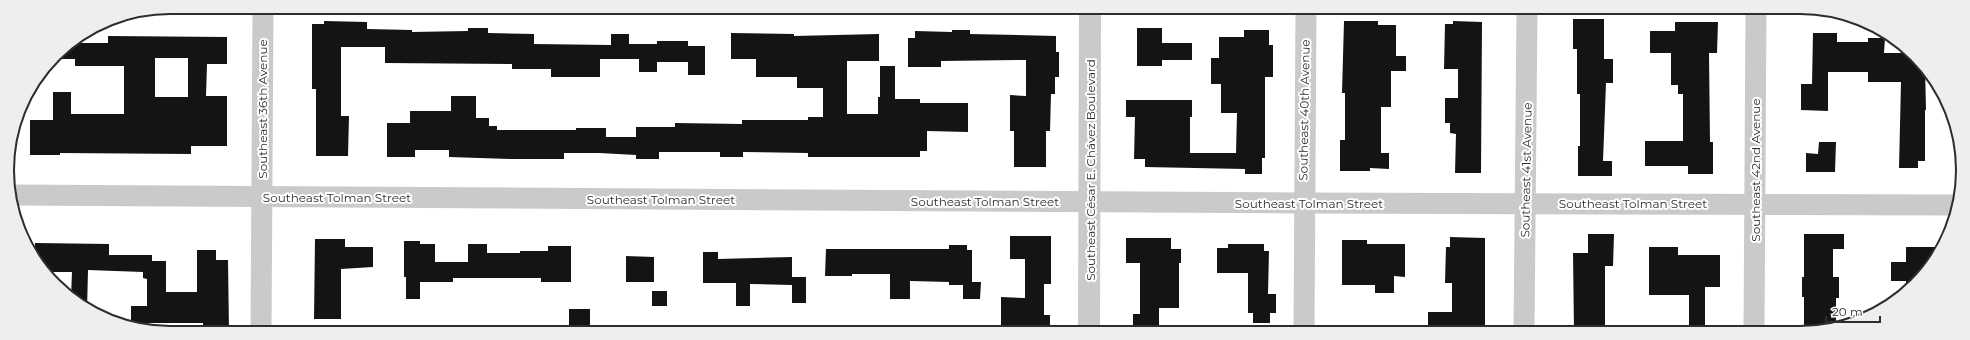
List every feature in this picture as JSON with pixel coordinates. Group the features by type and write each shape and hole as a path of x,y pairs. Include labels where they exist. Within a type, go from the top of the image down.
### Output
{"street":[{"name":"Southeast 36th Avenue","path":"261,326 262,14"},
{"name":"Southeast César E. Chávez Boulevard","path":"1089,326 1090,14"},
{"name":"Southeast 40th Avenue","path":"1304,326 1303,203 1306,14"},
{"name":"Southeast 41st Avenue","path":"1524,326 1527,14"},
{"name":"Southeast 42nd Avenue","path":"1754,326 1756,14"},
{"name":"Southeast Tolman Street","path":"16,195 1089,202 1526,204 1754,203 1952,205"}],"building":[{"path":"1573,19 1604,19 1604,59 1613,59 1613,83 1606,83 1603,161 1612,161 1612,176 1578,176 1578,146 1580,146 1580,94 1577,94 1577,49 1573,49"},
{"path":"324,21 367,22 367,29 412,30 412,32 468,31 468,28 488,28 488,33 534,34 534,44 611,45 611,34 629,34 629,44 657,44 657,41 688,41 688,46 705,46 705,75 688,75 688,62 657,62 657,72 639,72 639,59 600,59 600,77 551,77 551,69 512,69 512,64 385,63 385,47 341,47 341,116 349,116 348,156 316,156 316,89 312,89 312,24 324,24"},
{"path":"1344,21 1378,21 1378,25 1396,25 1396,56 1406,56 1406,71 1391,71 1391,107 1381,107 1381,153 1389,153 1389,169 1370,168 1370,171 1340,171 1340,140 1345,140 1345,93 1342,93"},
{"path":"1453,21 1482,22 1481,173 1455,173 1456,134 1450,133 1450,123 1445,123 1445,98 1458,98 1458,69 1444,69 1445,24 1453,24"},
{"path":"1675,22 1718,22 1717,53 1709,53 1710,142 1713,142 1713,174 1688,174 1688,166 1645,166 1645,141 1683,141 1683,94 1678,94 1678,85 1671,85 1671,53 1650,53 1650,31 1675,31"},
{"path":"1137,28 1162,28 1162,43 1192,43 1192,60 1162,60 1162,66 1137,66"},
{"path":"952,30 970,30 970,34 1056,36 1056,52 1059,52 1059,77 1055,77 1055,94 1051,94 1050,131 1046,131 1046,167 1014,167 1014,131 1010,131 1010,95 1026,96 1026,60 941,61 941,67 908,67 908,38 915,38 915,31 952,32"},
{"path":"1244,30 1269,30 1269,45 1273,45 1273,77 1265,77 1265,158 1262,158 1262,174 1245,174 1245,169 1145,167 1145,159 1134,159 1135,117 1126,117 1126,100 1192,100 1192,117 1190,117 1190,153 1236,153 1237,113 1221,113 1221,84 1211,84 1211,58 1219,58 1219,37 1244,37"},
{"path":"731,33 794,34 794,36 879,34 879,61 847,61 847,114 878,114 878,97 880,97 880,66 895,66 895,99 920,99 920,103 968,103 968,132 927,131 927,151 920,151 920,157 808,157 808,153 743,152 743,157 720,157 720,152 659,152 659,159 636,159 636,155 564,153 564,159 511,159 449,157 449,150 415,150 415,157 387,157 387,123 410,123 410,111 451,111 451,96 476,96 476,118 489,118 489,126 497,126 497,130 576,130 576,128 606,128 606,137 636,137 636,127 675,127 675,123 742,124 742,120 808,120 808,117 823,117 823,88 797,88 797,77 756,77 756,59 731,59"},
{"path":"1813,33 1837,33 1837,42 1868,42 1868,38 1885,39 1884,53 1903,53 1925,77 1925,161 1918,161 1918,168 1899,168 1901,82 1868,82 1868,72 1828,72 1828,111 1801,110 1801,84 1812,84"},
{"path":"108,36 227,37 227,64 207,64 206,96 227,96 227,146 191,146 191,154 60,153 60,155 30,155 30,120 53,120 53,92 71,92 71,114 124,114 124,66 75,66 75,59 61,59 79,43 108,43","holes":["155,58 188,58 188,97 155,97"]},
{"path":"1819,142 1836,142 1835,172 1806,172 1806,153 1818,154"},
{"path":"1588,234 1614,234 1613,266 1605,266 1605,326 1574,326 1573,253 1588,253"},
{"path":"1804,234 1844,234 1844,249 1833,249 1833,277 1839,277 1839,298 1836,298 1836,322 1804,326 1802,277 1804,277"},
{"path":"1010,236 1051,236 1051,284 1044,284 1044,315 1050,315 1050,326 1001,326 1001,297 1025,298 1025,259 1010,259"},
{"path":"1450,237 1485,238 1485,326 1428,326 1428,312 1452,312 1452,283 1445,283 1446,247 1450,247"},
{"path":"1126,238 1171,238 1171,249 1181,249 1181,263 1179,263 1179,308 1159,308 1159,326 1133,326 1133,314 1140,314 1140,263 1126,263"},
{"path":"315,239 345,239 345,247 373,247 373,267 341,269 341,319 314,319"},
{"path":"1342,240 1367,240 1367,244 1405,244 1405,277 1394,276 1394,293 1375,293 1375,285 1342,285"},
{"path":"404,241 420,241 420,244 435,244 435,262 468,262 468,244 487,244 487,253 548,251 548,246 571,246 571,282 541,282 541,278 453,278 453,282 420,282 420,299 406,299 406,277 404,277"},
{"path":"35,243 109,244 109,255 152,255 152,261 166,261 166,292 197,292 197,250 216,250 216,260 228,260 229,326 203,326 203,323 140,323 131,321 131,306 147,306 147,279 143,278 143,272 88,270 87,302 71,291 72,272 52,272 35,248"},
{"path":"1228,244 1264,244 1264,251 1269,251 1268,294 1276,294 1276,313 1270,313 1270,323 1253,323 1253,313 1248,313 1248,273 1217,273 1217,248 1228,248"},
{"path":"949,245 967,245 967,250 972,250 972,282 981,282 980,299 963,299 963,285 949,285 949,282 910,281 910,299 890,299 890,274 825,276 826,249 949,249"},
{"path":"1649,247 1678,247 1678,255 1720,255 1720,287 1705,287 1705,326 1689,326 1689,295 1649,295"},
{"path":"1906,247 1936,247 1924,265 1906,284 1906,281 1891,281 1891,262 1906,262"},
{"path":"703,252 718,252 718,259 792,257 792,277 806,277 806,303 792,303 792,285 750,284 750,306 736,306 736,283 703,283"},
{"path":"626,256 654,257 654,282 626,282"},
{"path":"652,291 667,291 667,306 652,306"},
{"path":"569,309 590,309 590,326 569,326"}]}
